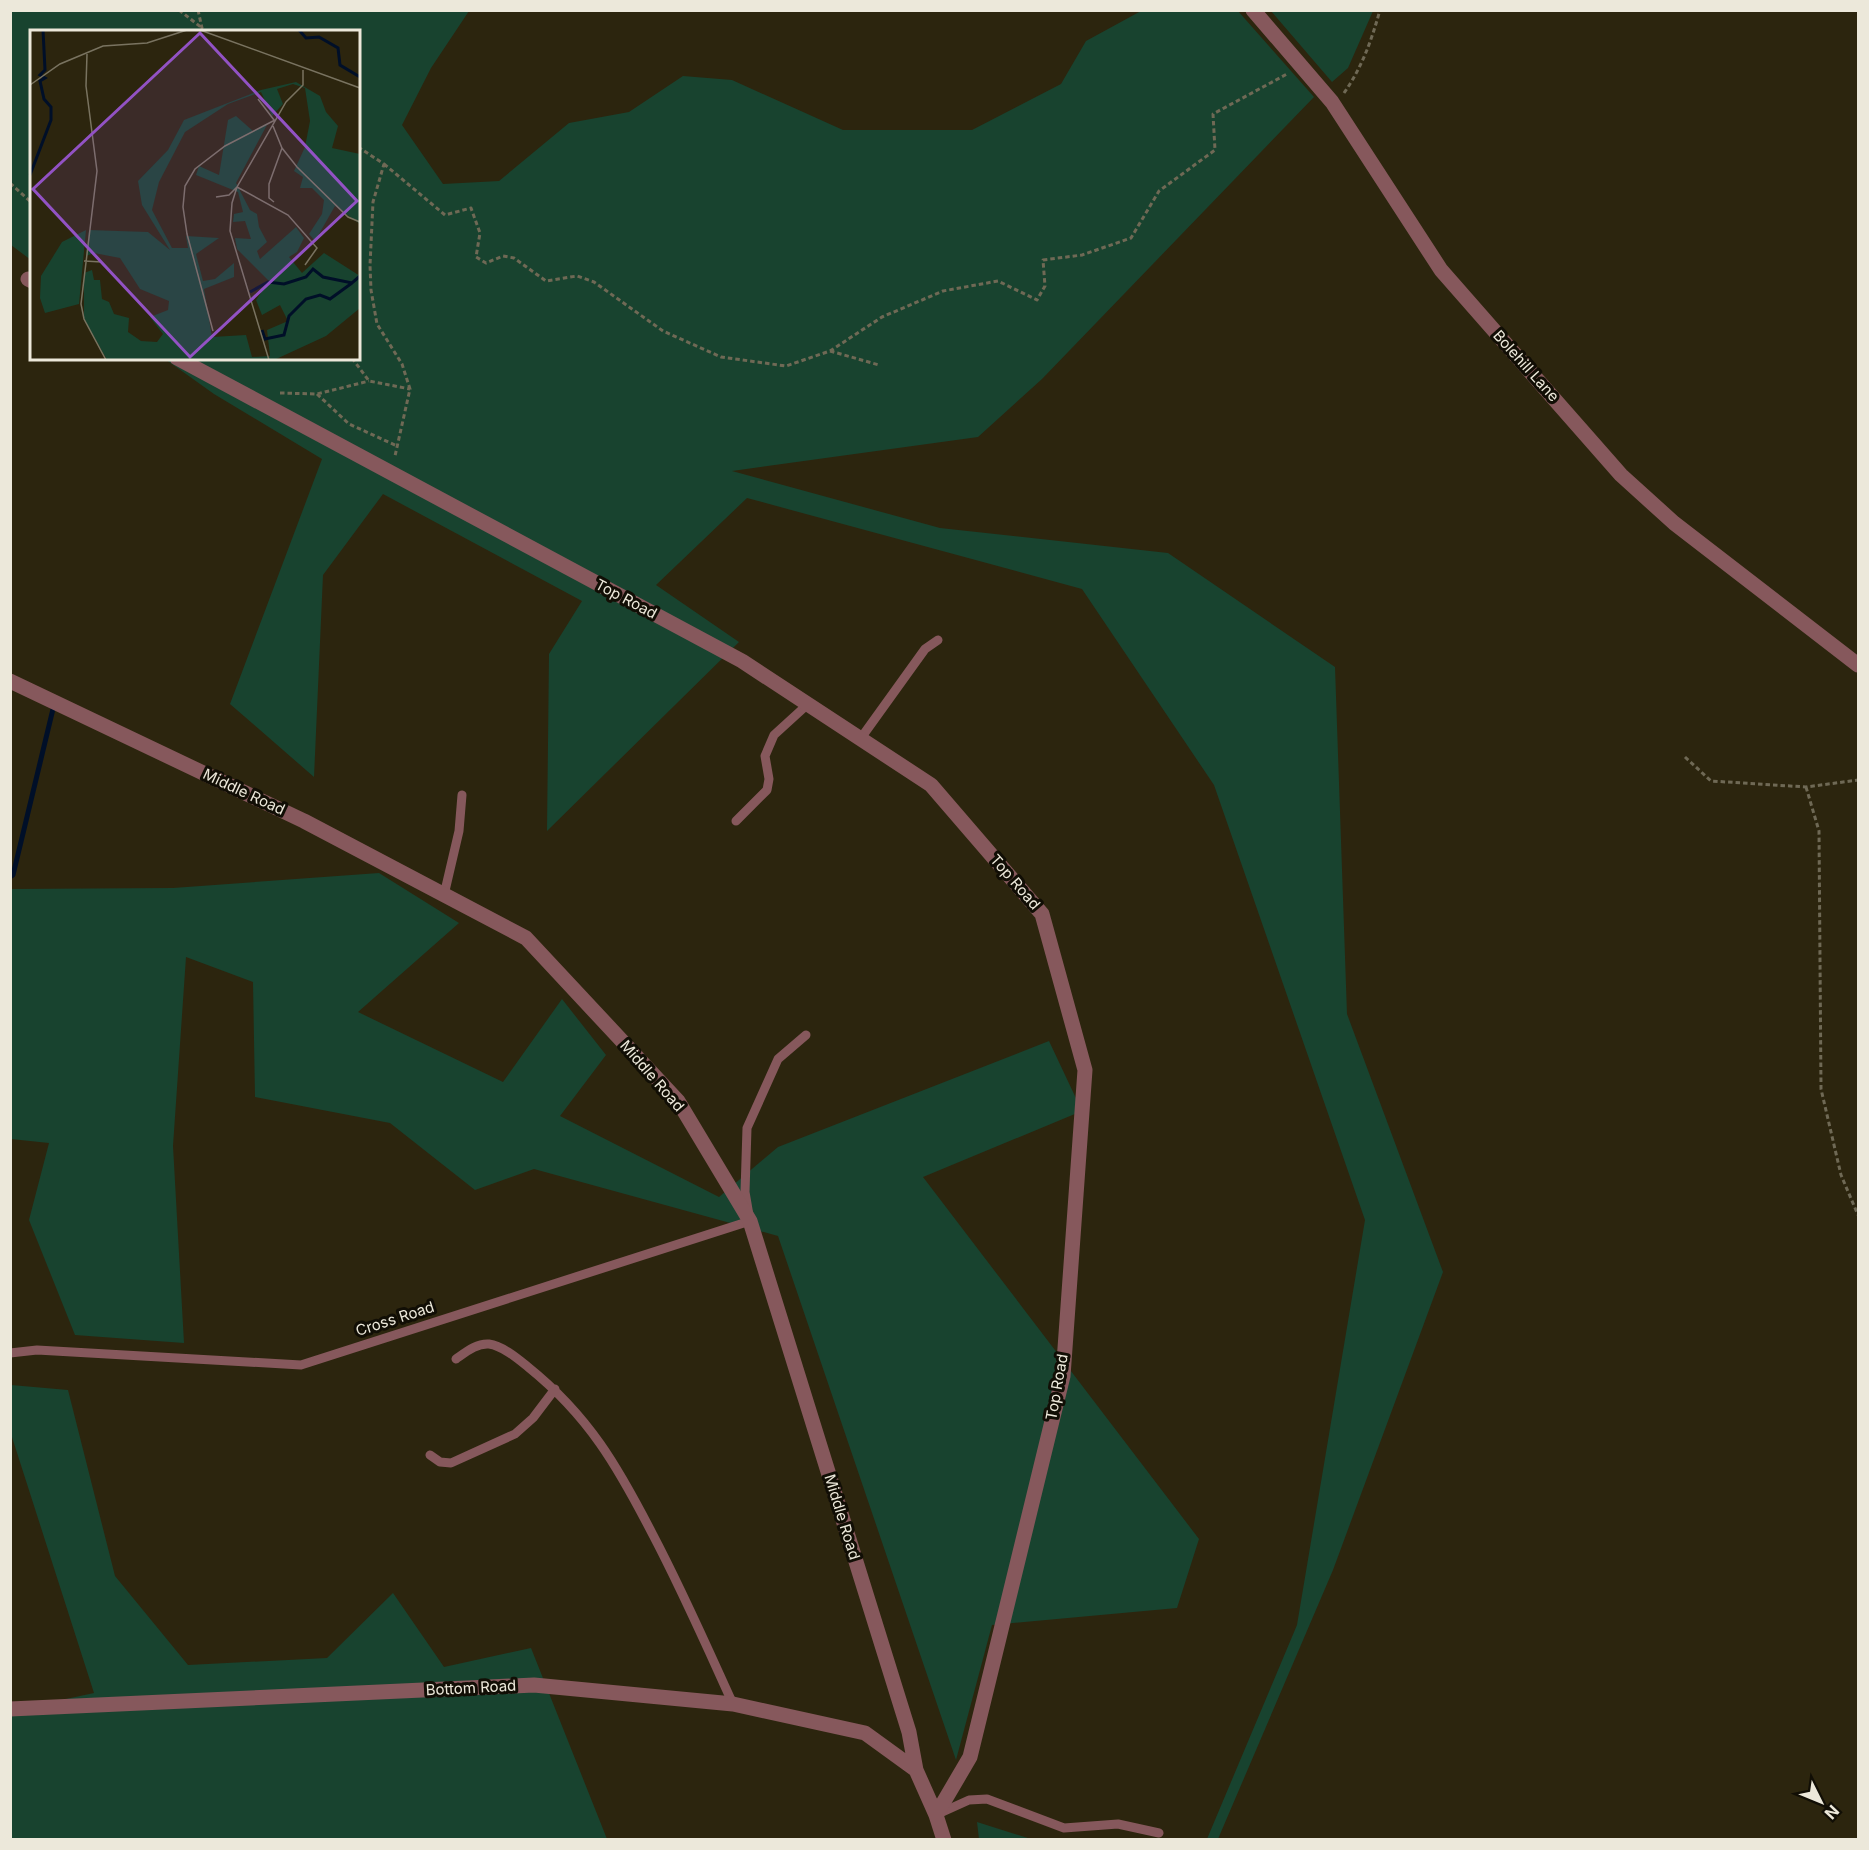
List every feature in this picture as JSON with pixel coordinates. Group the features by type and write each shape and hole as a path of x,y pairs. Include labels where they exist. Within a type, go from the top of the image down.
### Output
{"street":[{"name":"Bolehill Lane","path":"1253,10 1332,102 1441,270 1621,475 1674,523 1858,666"},
{"name":"Top Road","path":"181,360 742,661 931,785 1042,914 1085,1070 1063,1376 970,1757 936,1815"},
{"name":"Middle Road","path":"10,681 304,821 526,938 678,1101 750,1221 909,1732 916,1770 936,1815"},
{"name":"Bottom Road","path":"10,1710 534,1685 733,1704 865,1733 916,1770"},
{"path":"936,1815 944,1839"}],"lane":[{"path":"861,738 925,650 938,640"},
{"path":"736,821 767,790 769,779 765,756 774,735 808,704"},
{"path":"444,895 459,831 462,795"},
{"path":"750,1221 745,1192 747,1128 778,1059 806,1035"},
{"name":"Cross Road","path":"10,1353 37,1350 301,1365 750,1221"},
{"path":"456,1359 475,1347 489,1344 505,1351 555,1389 590,1428 624,1480 681,1589 733,1704"},
{"path":"430,1455 440,1462 451,1463 515,1434 533,1418 555,1389"},
{"path":"936,1815 969,1800 987,1799 1064,1828 1118,1824 1159,1833"}],"path":[{"path":"179,10 203,30"},
{"path":"198,10 203,30"},
{"path":"1332,102 1342,96 1358,73 1380,10"},
{"path":"360,148 445,215 471,208 480,233 476,257 486,263 503,256 514,258 546,281 577,276 594,282 663,331 721,357 786,366 830,351 882,317 943,291 998,281 1037,300 1045,286 1044,260 1082,255 1131,238 1159,190 1215,150 1213,114 1292,72 1299,65"},
{"path":"384,165 373,202 371,290 377,324 402,364 410,389 391,473"},
{"path":"10,183 30,200"},
{"path":"830,351 879,365"},
{"path":"353,360 369,381"},
{"path":"271,388 280,393 317,394 369,381 410,389"},
{"path":"317,394 349,424 397,446"},
{"path":"1686,757 1711,781 1806,787 1858,780"},
{"path":"1806,787 1819,831 1821,1089 1841,1175 1858,1215"}],"green space":[{"path":"11,11 469,11 431,68 402,125 443,184 499,181 569,123 629,112 683,76 732,80 843,130 972,130 1061,84 1086,41 1141,11 1238,11 1314,97 1042,379 978,437 732,471 940,528 1168,553 1335,667 1347,1014 1443,1272 1333,1570 1218,1839 1207,1839 1297,1625 1365,1220 1214,785 1082,589 747,498 656,585 739,642 547,831 549,654 582,601 383,494 323,575 314,777 230,704 322,459 214,394 166,360 360,360 360,30 30,30 30,259 11,245"},
{"path":"1271,11 1373,11 1348,68 1332,82"},
{"path":"379,873 459,923 358,1012 503,1082 562,999 606,1055 560,1116 719,1197 778,1147 1049,1041 1082,1111 923,1177 1199,1539 1177,1608 992,1625 956,1760 778,1236 534,1169 475,1190 390,1123 255,1097 253,982 186,957 173,1146 184,1343 75,1335 29,1220 49,1143 11,1139 10,889 173,888"},
{"path":"11,1385 68,1390 115,1576 188,1665 327,1658 393,1593 444,1667 531,1648 607,1839 11,1839 10,1711 94,1693 11,1434"},
{"path":"977,1822 1031,1839 979,1839"}],"waterway":[{"path":"10,877 13,875 53,709"}]}
